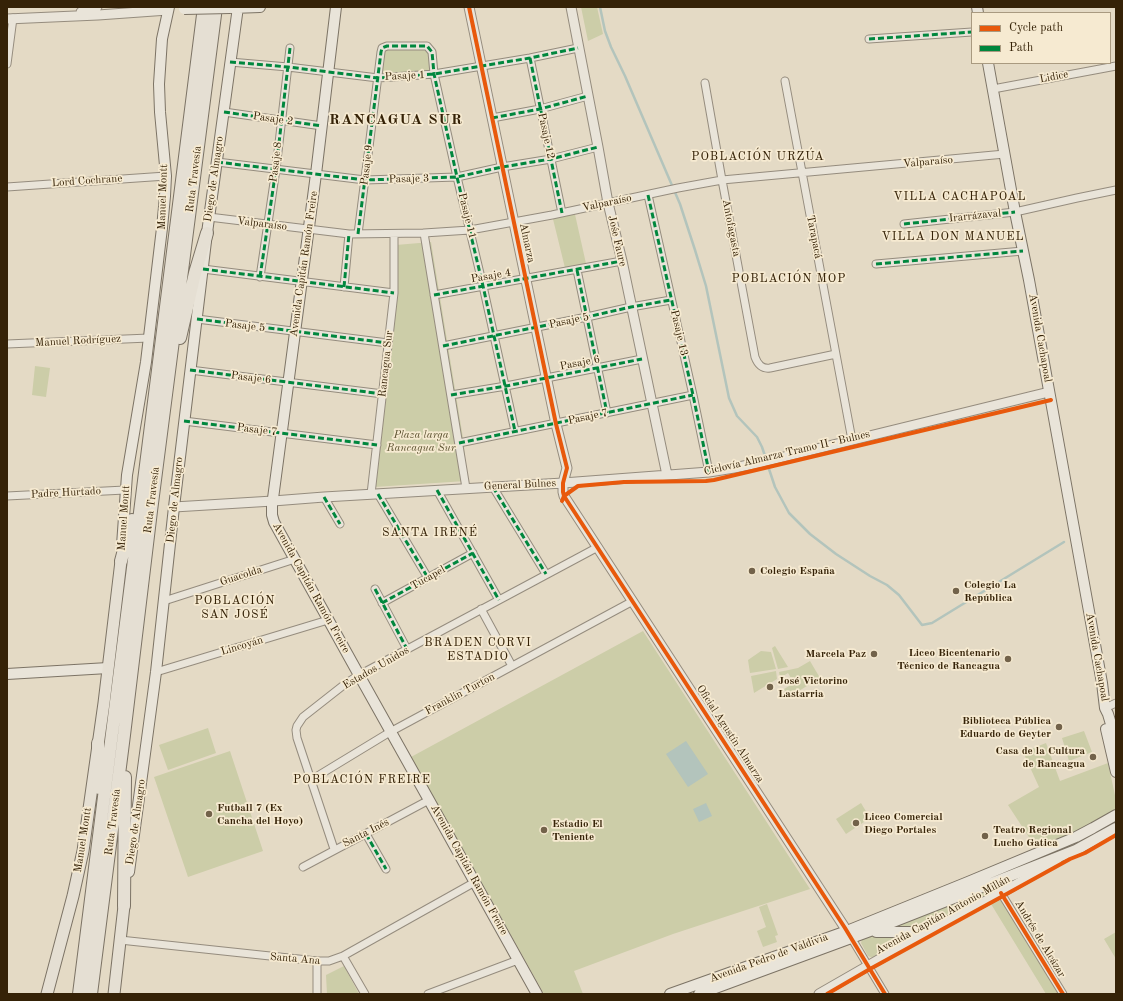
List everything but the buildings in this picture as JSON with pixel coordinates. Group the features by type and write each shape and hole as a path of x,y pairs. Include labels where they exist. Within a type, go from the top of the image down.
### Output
{"highway":[{"name":"Ruta Travesía","path":"79,994 204,7"},
{"name":"Ruta Travesía","path":"91,994 216,7"},
{"path":"169,375 179,346 195,273 207,233"},
{"path":"121,561 143,485"},
{"path":"124,736 124,906"},
{"path":"98,743 100,831"}],"main road":[{"path":"165,9 260,7"},
{"name":"Avenida Capitán Ramón Freire","path":"336,7 316,174 294,332 273,501 273,518 390,732 430,800 537,994"},
{"name":"Diego de Almagro","path":"114,994 124,906 156,672 190,370 224,112 235,8"},
{"name":"Manuel Montt","path":"48,994 83,851 121,561 125,490 130,450 142,389 149,338 162,228 166,176 159,96 165,9"},
{"name":"Avenida Cachapoal","path":"988,64 1029,280 1102,683 1105,708 1116,741"},
{"path":"7,674 108,668"},
{"name":"Avenida Cachapoal","path":"1105,708 1103,715 1116,772"},
{"name":"Avenida Capitán Antonio Millán","path":"849,935 972,880 1076,837 1116,815"},
{"name":"Avenida Capitán Antonio Millán","path":"849,935 870,932 1076,850 1116,828"},
{"path":"870,932 927,932"},
{"name":"Avenida Pedro de Valdivia","path":"670,994 849,935"},
{"name":"Avenida Pedro de Valdivia","path":"699,994 849,935"},
{"name":"Avenida Capitán Ramón Freire","path":"530,982 534,994"}],"street":[{"path":"71,16 97,7"},
{"name":"Almarza","path":"468,7 546,378 567,468 563,482"},
{"name":"Jośe Faure","path":"571,7 608,203 667,475"},
{"path":"7,64 10,18 71,16 165,9"},
{"path":"869,39 971,32"},
{"name":"Pasaje 11","path":"382,48 386,46 427,46 432,52 434,74 515,431"},
{"name":"Pasaje 8","path":"260,277 276,169 290,48"},
{"name":"Pasaje 9","path":"358,234 382,48"},
{"name":"Pasaje 1","path":"230,62 288,67 378,78 434,74 481,67 578,48"},
{"name":"Pasaje 12","path":"530,58 562,213"},
{"name":"Lidice","path":"993,89 1116,66"},
{"name":"Tarapacá","path":"785,81 852,440"},
{"name":"Antofagasta","path":"705,83 757,362 764,368 770,368 836,354"},
{"path":"492,118 540,109 588,96"},
{"name":"Pasaje 2","path":"224,112 322,126"},
{"name":"Pasaje 3","path":"217,162 365,180 457,177 502,167 551,159 598,147"},
{"name":"Valparaíso","path":"209,217 349,234 394,234 470,230 514,223 722,180 802,174 1005,154"},
{"name":"Lord Cochrane","path":"7,187 166,176"},
{"name":"Irarrázaval","path":"904,224 1015,212 1116,190"},
{"name":"Pasaje 13","path":"648,195 709,472"},
{"path":"424,233 466,488"},
{"path":"344,287 349,234"},
{"name":"Rancagua Sur","path":"374,494 377,445 394,294 394,234"},
{"path":"876,264 1023,251"},
{"name":"Pasaje 4","path":"434,295 622,262"},
{"path":"203,269 394,294"},
{"path":"577,270 607,413"},
{"name":"Pasaje 5","path":"443,346 671,300"},
{"name":"Pasaje 5","path":"197,320 388,343"},
{"name":"Manuel Rodríguez","path":"7,344 149,338"},
{"name":"Pasaje 6","path":"451,395 506,386 642,359"},
{"name":"Pasaje 6","path":"190,370 383,394"},
{"name":"General Bulnes","path":"174,507 709,472 766,461 1049,392"},
{"name":"Pasaje 7","path":"459,443 693,395"},
{"name":"Pasaje 7","path":"184,421 377,445"},
{"name":"Oficial Agustín Almarza","path":"563,482 564,496 849,935 885,994"},
{"path":"493,487 546,574"},
{"name":"Padre Hurtado","path":"7,496 125,490"},
{"path":"437,490 499,600"},
{"path":"374,494 428,578"},
{"path":"324,497 340,524"},
{"name":"Estados Unidos","path":"334,850 297,738 296,730 300,721 307,713 359,675 598,547"},
{"name":"Tucapel","path":"382,603 473,553"},
{"name":"Guacolda","path":"164,601 295,559"},
{"path":"374,589 407,649"},
{"name":"Franklin Turton","path":"311,780 390,732 633,601"},
{"path":"481,609 512,666"},
{"name":"Lincoyán","path":"156,672 328,620"},
{"path":"1105,708 1116,703"},
{"name":"Santa Inés","path":"303,867 430,800"},
{"path":"366,834 386,869"},
{"name":"Avenida Capitán Antonio Millán","path":"819,994 927,932 1001,893 1076,850"},
{"name":"Santa Ana","path":"120,940 317,962 329,961 343,956 475,882"},
{"name":"Andrés de Alcázar","path":"1001,893 1063,994"},
{"path":"343,956 365,994"},
{"path":"428,994 518,960"},
{"path":"317,962 317,994"}],"green space":[{"path":"581,7 597,7 603,34 588,41"},
{"path":"427,46 434,74 378,78 382,48"},
{"path":"574,210 587,268 566,272 552,215"},
{"name":"Plaza larga Rancagua Sur","path":"431,242 464,444 466,481 374,487 396,245"},
{"path":"35,366 50,368 46,397 32,395"},
{"name":"Estadio El Teniente","path":"643,631 810,889 673,934 574,971 583,994 544,994 411,757"},
{"path":"775,646 788,667 778,669 772,648"},
{"path":"761,651 771,652 776,669 750,673 748,660"},
{"path":"810,661 820,678 789,697 784,689 794,683 788,673 780,678 779,672 798,668"},
{"path":"776,671 777,679 754,693 751,676"},
{"path":"208,728 216,753 168,770 159,745"},
{"path":"1084,731 1092,752 1069,761 1062,738"},
{"path":"1046,743 1060,781 1108,763 1116,800 1116,811 1076,833 1036,848 1008,805 1039,787 1023,752"},
{"name":"Futball 7 (Ex Cancha del Hoyo)","path":"230,751 263,851 188,877 154,777"},
{"path":"861,803 870,818 846,834 836,819"},
{"path":"1028,873 930,928 893,927"},
{"path":"1000,899 1004,903 1059,994 1046,994 991,904"},
{"path":"767,904 778,935 775,936 777,942 763,947 757,931 766,927 759,907"},
{"path":"1116,932 1116,959 1104,939"},
{"path":"871,934 912,937 873,958 868,956 861,943 862,939"},
{"path":"344,966 359,994 327,994 326,975"}],"shaded area":[{"path":"686,741 708,774 688,787 666,754"},
{"path":"706,803 712,816 699,822 693,809"}],"waterway":[{"path":"600,7 605,31 611,47 680,204 706,286 729,398 737,416 757,437 766,459"},
{"path":"767,463 775,487 789,513 810,534 836,554 887,585 899,595 922,625 932,623 1064,542"}],"marked path":[{"path":"869,39 971,32"},
{"path":"358,234 382,48 387,46 427,46 432,52 434,74 515,431"},
{"path":"260,277 276,169 290,48"},
{"path":"230,62 288,67 378,78 434,74 530,58 578,48"},
{"path":"530,58 562,213"},
{"path":"492,118 540,109 588,96"},
{"path":"224,112 322,126"},
{"path":"217,162 365,180 457,177 502,167 551,159 598,147"},
{"path":"648,195 709,472"},
{"path":"904,224 1015,212"},
{"path":"344,287 349,234"},
{"path":"876,264 1023,251"},
{"path":"434,295 622,261"},
{"path":"203,269 394,293"},
{"path":"577,270 607,413"},
{"path":"443,346 671,300"},
{"path":"197,319 388,343"},
{"path":"451,395 506,386 642,359"},
{"path":"190,370 383,394"},
{"path":"459,443 693,395"},
{"path":"184,421 377,445"},
{"path":"493,487 546,574"},
{"path":"437,490 499,600"},
{"path":"378,494 428,578"},
{"path":"324,497 340,524"},
{"path":"382,603 473,553"},
{"path":"375,589 407,649"},
{"path":"366,834 386,869"}],"cycle path":[{"path":"469,7 556,424 567,468 563,483 564,496 845,928 885,994"},
{"name":"Ciclovía Almarza Tramo II - Bulnes","path":"562,501 564,496 578,486 624,482 714,480 1051,400"},
{"path":"827,994 1116,835"},
{"path":"1001,893 1063,994"}],"place":[{"name":"Colegio España","path":"752,571"},
{"name":"Colegio La República","path":"956,591"},
{"name":"Marcela Paz","path":"874,654"},
{"name":"Liceo Bicentenario Técnico de Rancagua","path":"1008,659"},
{"name":"José Victorino Lastarria","path":"770,687"},
{"name":"Biblioteca Pública Eduardo de Geyter","path":"1059,727"},
{"name":"Casa de la Cultura de Rancagua","path":"1093,757"},
{"name":"Futball 7 (Ex Cancha del Hoyo)","path":"209,814"},
{"name":"Liceo Comercial Diego Portales","path":"856,823"},
{"name":"Estadio El Teniente","path":"544,830"},
{"name":"Teatro Regional Lucho Gatica","path":"985,836"}],"district":[{"name":"RANCAGUA SUR","path":"396,120"},
{"name":"POBLACIÓN URZÚA","path":"758,157"},
{"name":"VILLA CACHAPOAL","path":"960,197"},
{"name":"VILLA DON MANUEL","path":"953,237"},
{"name":"POBLACIÓN MOP","path":"789,279"},
{"name":"SANTA IRENÉ","path":"430,533"},
{"name":"POBLACIÓN SAN JOSÉ","path":"235,608"},
{"name":"BRADEN CORVI ESTADIO","path":"478,650"},
{"name":"POBLACIÓN FREIRE","path":"362,780"}]}
